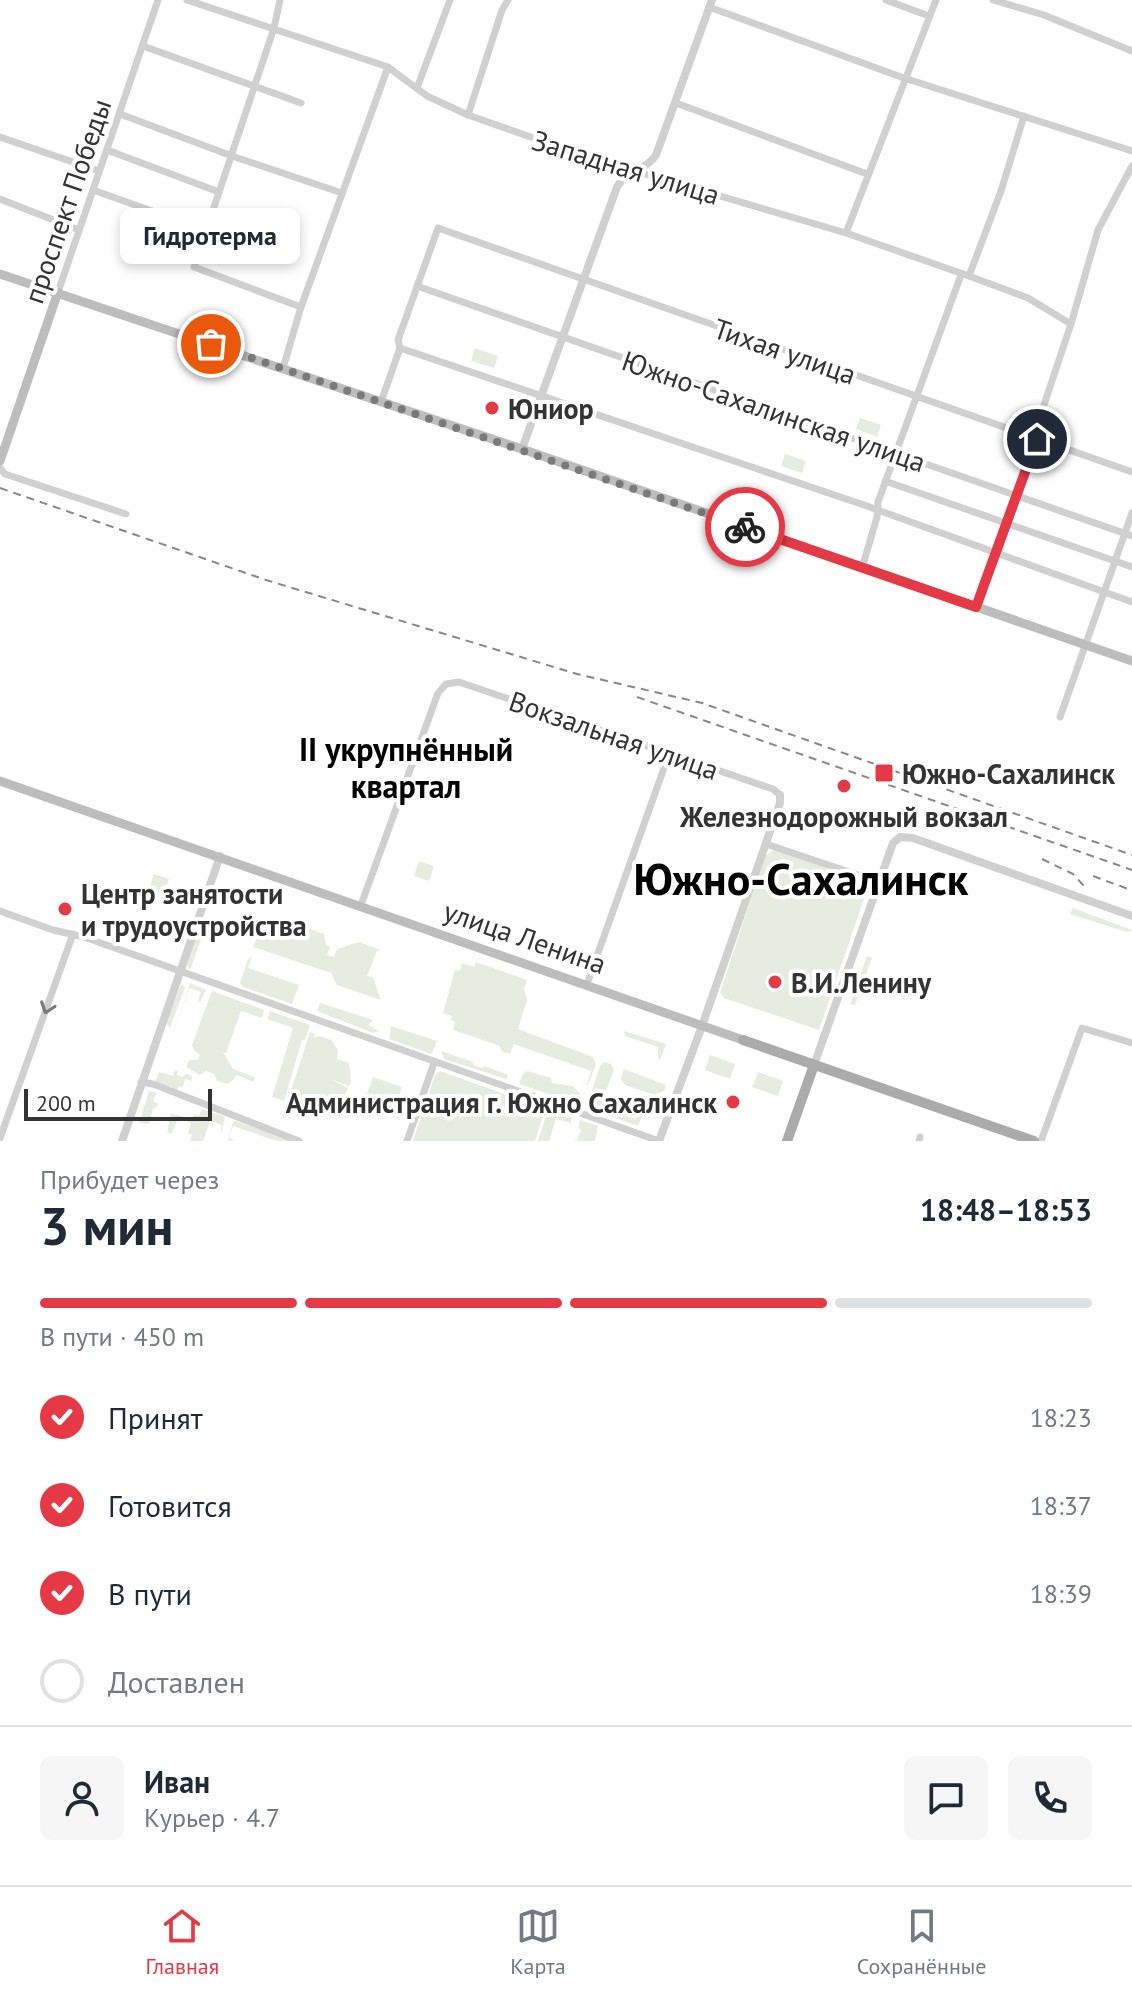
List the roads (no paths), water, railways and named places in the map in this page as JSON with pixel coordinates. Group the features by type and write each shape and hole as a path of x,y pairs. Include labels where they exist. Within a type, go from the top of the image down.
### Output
{"main road":[{"path":"0,274 522,449 1132,661"},
{"name":"проспект Победы","path":"0,461 58,292"},
{"name":"улица Ленина","path":"0,781 1034,1141"},
{"path":"787,1141 814,1065"}],"street":[{"name":"проспект Победы","path":"58,292 158,0"},
{"name":"Западная улица","path":"187,0 388,67 417,88 468,115 632,172 846,233 1028,298 1071,324"},
{"path":"280,0 274,28 194,267 301,307"},
{"path":"417,88 450,0"},
{"path":"468,115 508,0"},
{"path":"886,0 929,16"},
{"path":"846,233 936,0"},
{"path":"993,0 1044,15 1132,51"},
{"path":"522,449 617,187 624,176 647,166 656,155 711,4 904,78 1132,151"},
{"path":"143,46 301,103"},
{"path":"283,368 301,307 388,67"},
{"path":"676,103 867,174"},
{"path":"120,114 342,193"},
{"path":"862,568 885,481 1001,191 1024,116"},
{"path":"0,137 99,171"},
{"path":"107,150 219,192"},
{"path":"976,607 1037,439 1035,432 1099,228 1132,166"},
{"path":"93,190 205,230"},
{"path":"0,199 79,230"},
{"name":"Тихая улица","path":"417,286 438,228 1132,472"},
{"path":"381,402 417,286"},
{"name":"Южно-Сахалинская улица","path":"417,286 1128,535"},
{"path":"400,348 877,510 1132,602"},
{"path":"0,468 5,474 126,514"},
{"path":"885,481 1132,567"},
{"path":"1060,717 1115,561 1128,535 1132,513"},
{"name":"Вокзальная улица","path":"361,905 438,693 446,684 459,682 773,789 780,795"},
{"path":"587,984 669,754"},
{"path":"0,911 659,1141 766,844 780,795"},
{"path":"814,1065 893,843 900,837 913,838 1132,916"},
{"path":"766,844 879,882"},
{"path":"122,1141 220,856"},
{"path":"0,1138 73,934"},
{"path":"1041,1141 1082,1028 1132,1043"},
{"path":"407,1141 434,1063"},
{"path":"141,1082 299,1141"}],"water":[{"path":"798,868 801,869 795,886 804,890 811,872 815,874 809,892 819,895 825,877 828,878 820,900 790,890"}],"railway":[{"path":"0,488 266,580 577,674 702,703 1132,855"},
{"path":"637,697 1132,870"},
{"path":"1042,859 1073,874 1084,886"},
{"path":"1093,876 1131,890"}],"place":[{"name":"Гидротерма","path":"211,344"},
{"name":"Юниор","path":"492,408"},
{"name":"Южно-Сахалинск","path":"884,773"},
{"name":"Железнодорожный вокзал","path":"844,786"},
{"name":"Центр занятости и трудоустройства","path":"65,909"},
{"name":"В.И.Ленину","path":"775,982"},
{"name":"Администрация г. Южно Сахалинск","path":"733,1102"}],"district":[{"name":"II укрупнённый квартал","path":"406,768"},
{"name":"Южно-Сахалинск","path":"801,878"}]}
